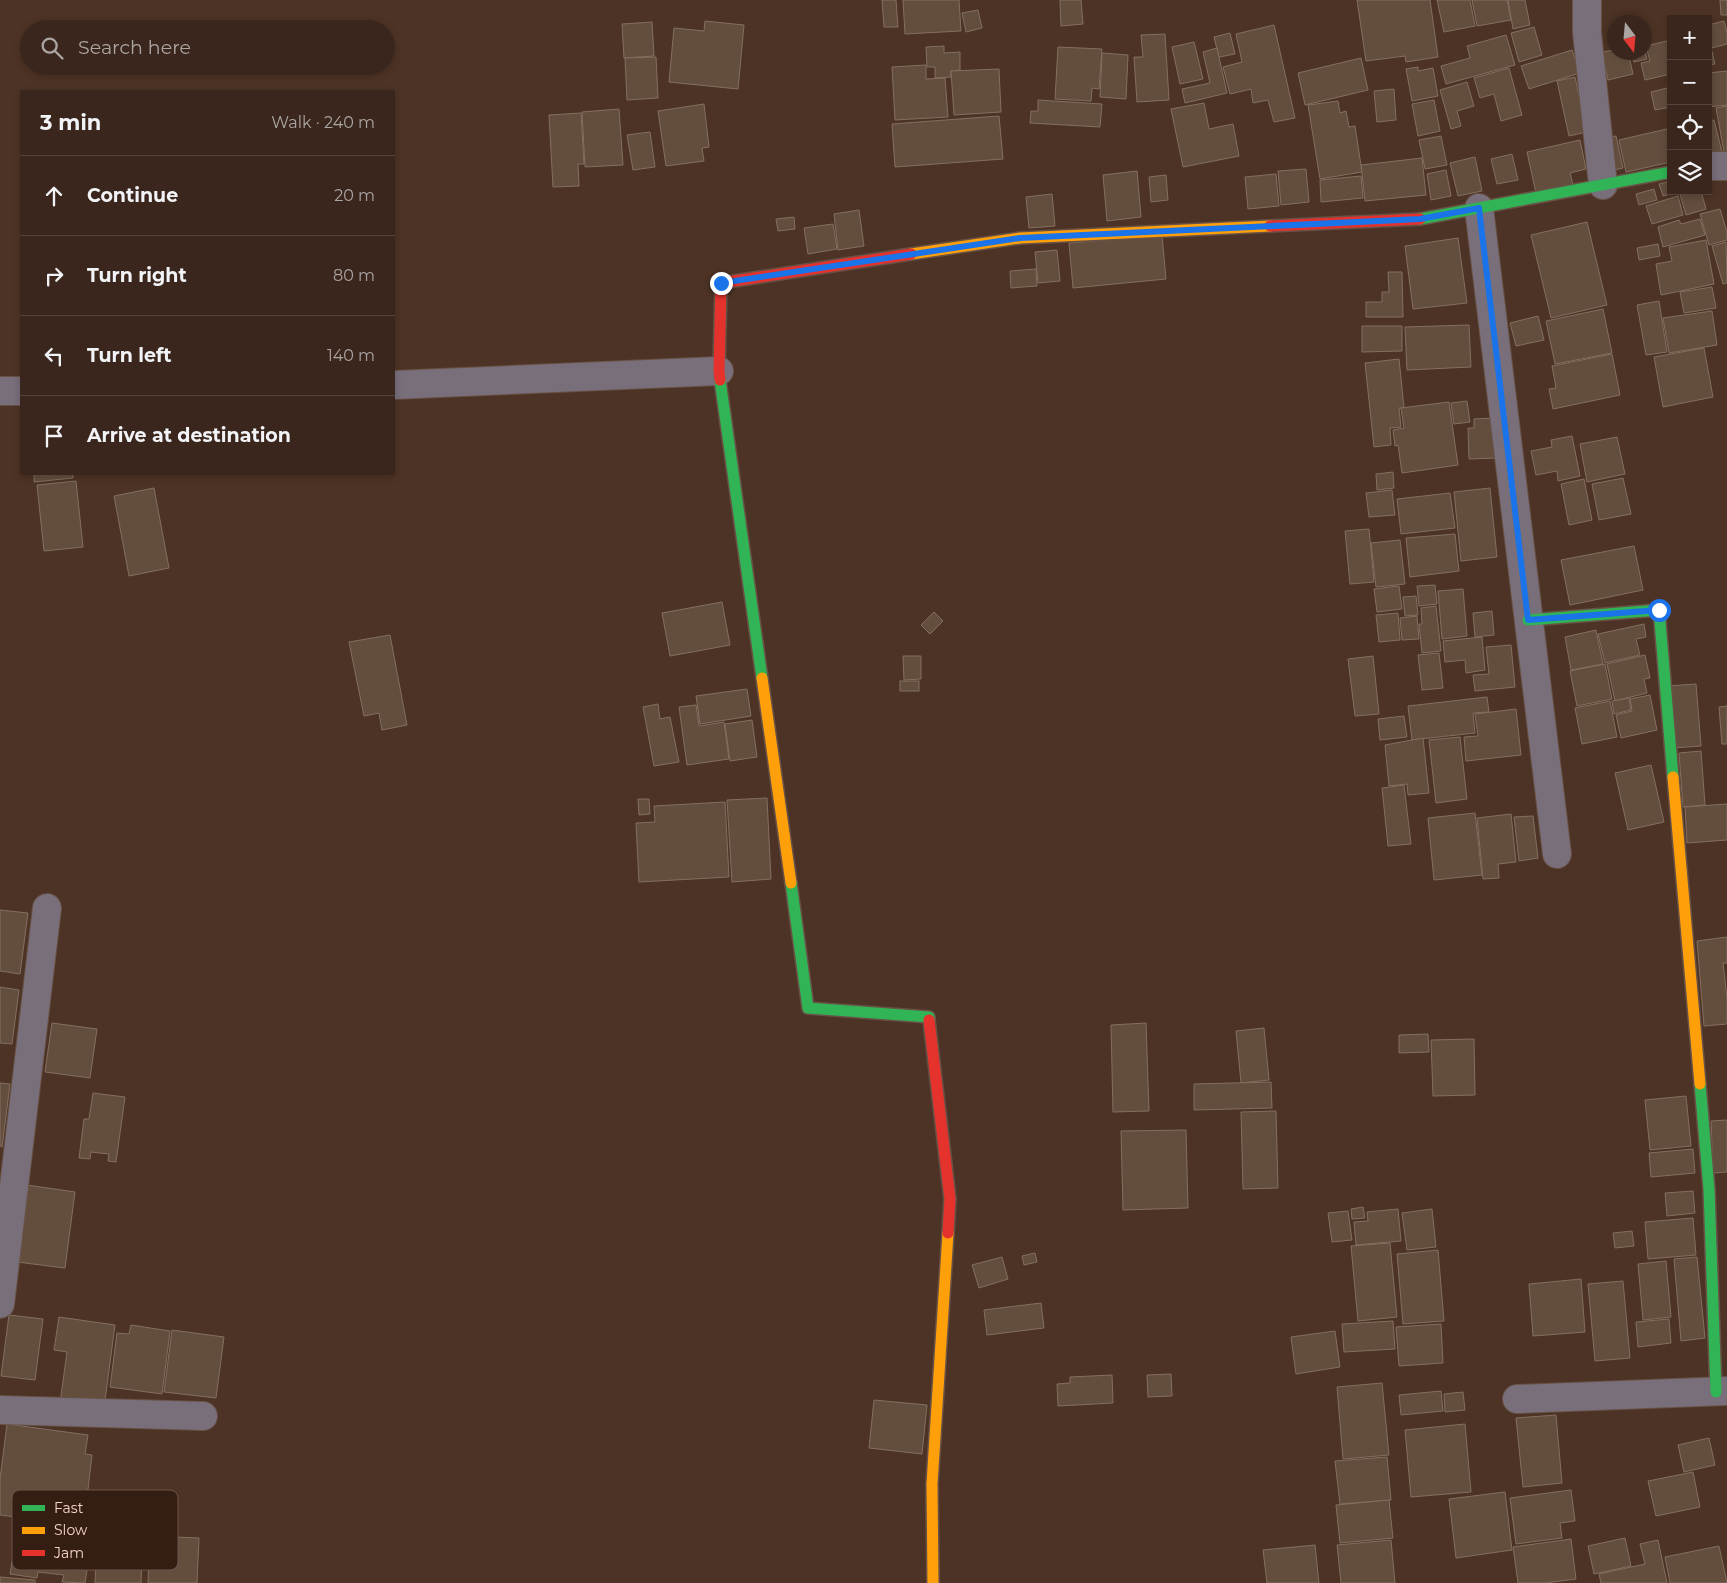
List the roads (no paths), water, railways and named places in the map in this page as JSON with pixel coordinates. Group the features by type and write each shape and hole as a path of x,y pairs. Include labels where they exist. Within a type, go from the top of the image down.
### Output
{"street":[{"path":"1587,0 1587,32 1603,185"},
{"path":"1712,166 1727,166"},
{"path":"933,1583 932,1484 950,1199 929,1017 808,1008 719,372 721,283 1020,238 1420,219 1667,173"},
{"path":"1479,208 1557,854"},
{"path":"395,385 719,372"},
{"path":"0,391 20,391"},
{"path":"1516,1399 1721,1391 1709,1189 1659,610 1528,620"},
{"path":"0,1304 47,908"},
{"path":"0,1410 202,1416"}]}
